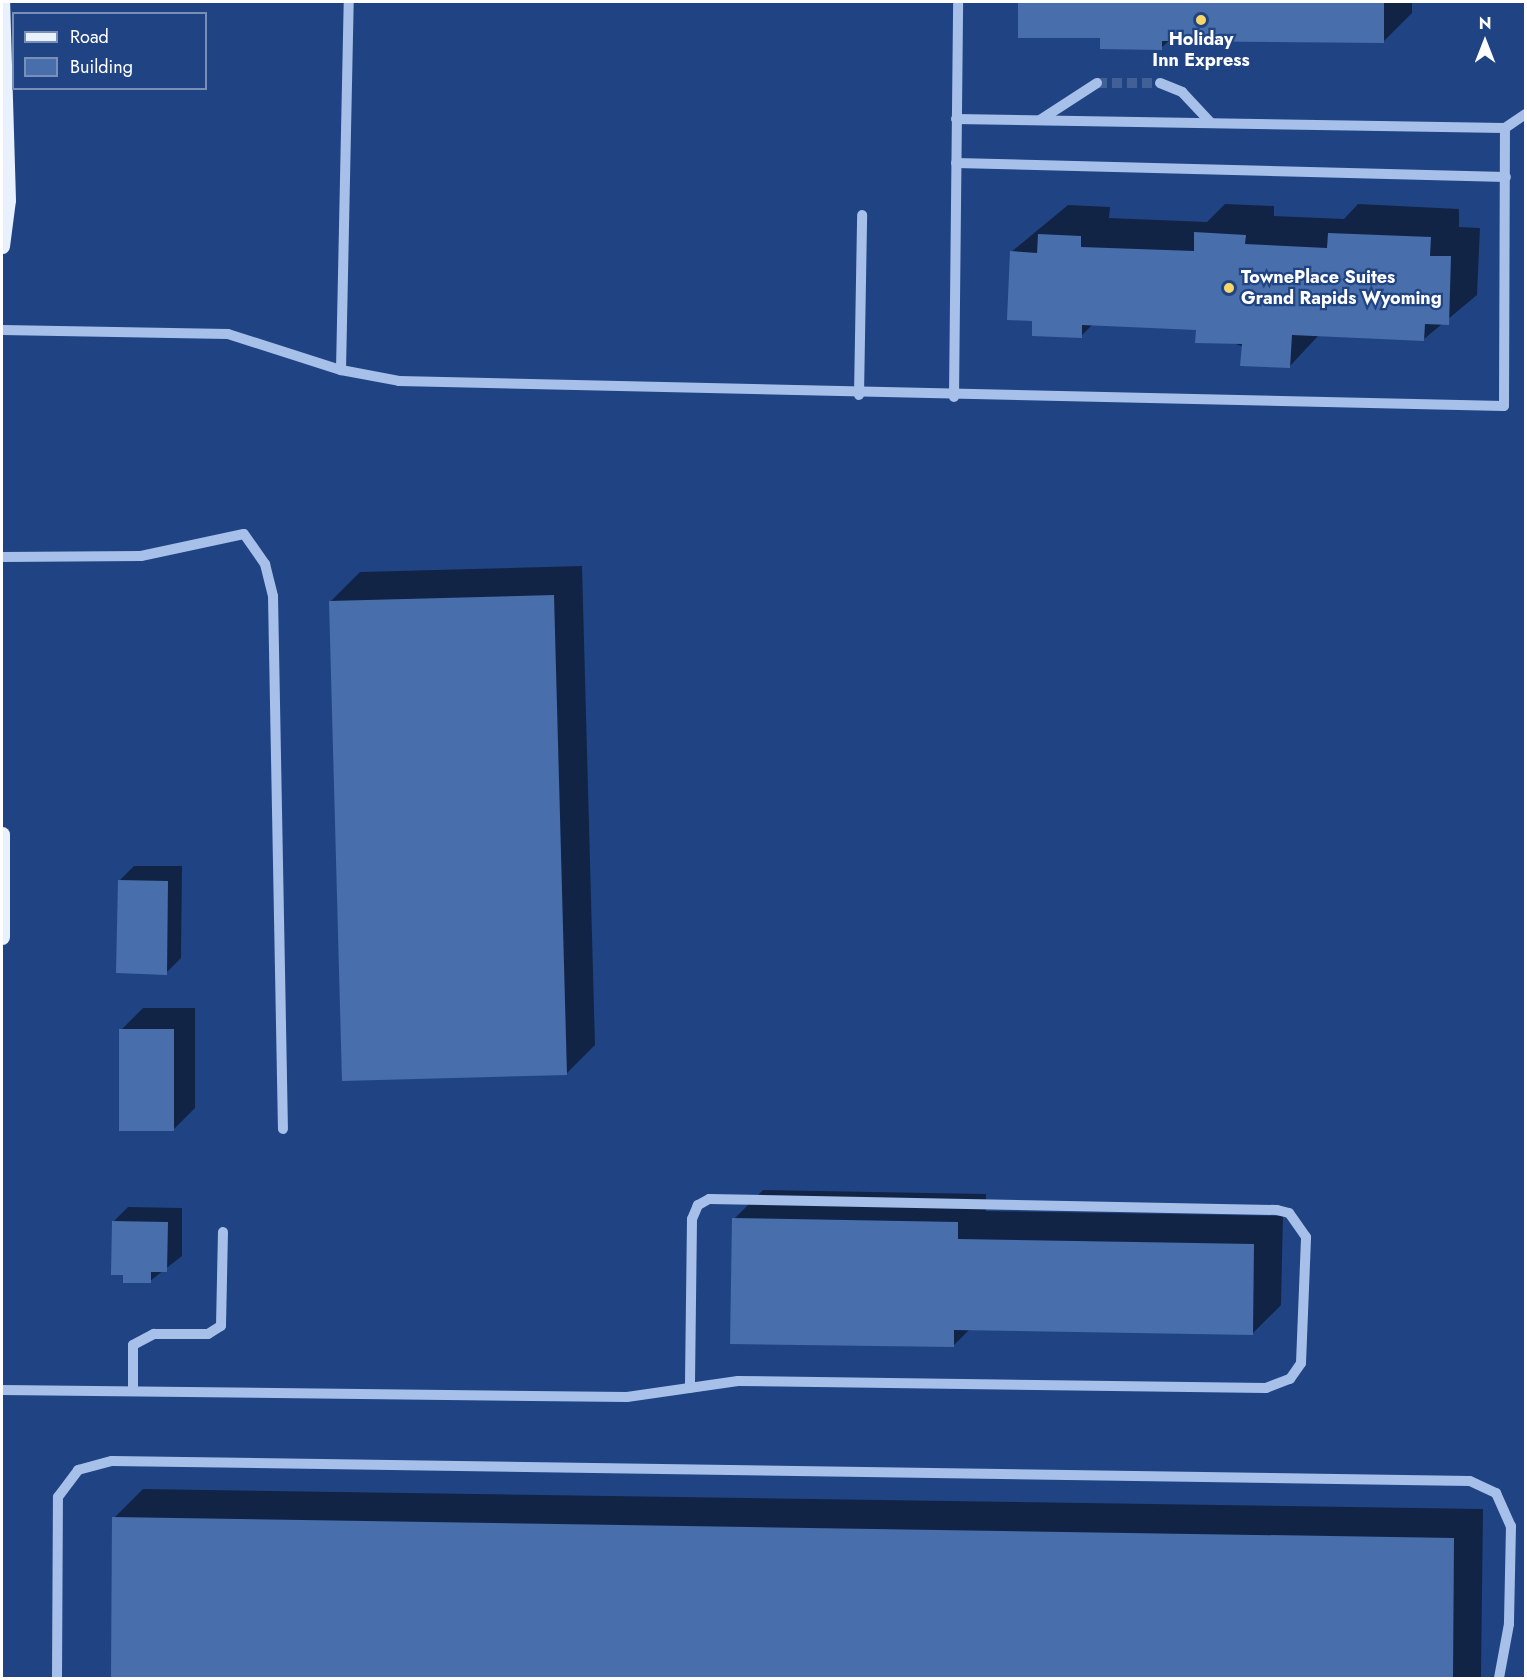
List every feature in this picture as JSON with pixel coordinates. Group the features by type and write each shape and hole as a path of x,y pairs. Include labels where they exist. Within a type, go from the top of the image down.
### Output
{"main road":[{"path":"2,2 8,200 2,246"},
{"path":"2,834 2,937"}],"lane":[{"path":"341,370 349,2"},
{"path":"954,397 958,2"},
{"path":"1040,120 1097,82"},
{"path":"1160,83 1182,92 1211,123"},
{"path":"956,119 1505,128 1526,114"},
{"path":"2,330 204,331 257,340 341,370 399,381 859,395 1504,406 1505,128"},
{"path":"956,164 1506,177"},
{"path":"859,395 862,215"},
{"path":"2,557 141,556 244,534 265,564 273,596 283,1129"},
{"path":"2,1390 627,1397 762,1381 1266,1388 1290,1379 1301,1363 1306,1238 1289,1213 1276,1210 709,1199 698,1205 692,1220 690,1388"},
{"path":"133,1390 133,1345 154,1334 208,1334 221,1326 223,1232"},
{"path":"57,1678 58,1497 78,1470 112,1461 1470,1481 1496,1493 1510,1519 1509,1624 1499,1678"}],"building":[{"name":"Holiday Inn Express","path":"1018,2 1384,2 1384,43 1162,41 1162,50 1100,49 1100,38 1018,38"},
{"name":"TownePlace Suites Grand Rapids Wyoming","path":"1194,232 1246,235 1245,244 1327,248 1328,233 1431,237 1430,256 1451,256 1449,325 1425,324 1424,341 1292,335 1290,368 1240,366 1242,344 1195,343 1196,330 1082,325 1082,338 1032,336 1032,321 1007,320 1010,251 1037,253 1038,234 1081,236 1081,247 1194,251"},
{"path":"554,595 567,1075 342,1081 329,601"},
{"path":"118,880 168,881 167,975 116,973"},
{"path":"119,1029 174,1029 174,1131 119,1131"},
{"path":"732,1218 958,1222 958,1239 1254,1244 1253,1335 954,1330 954,1347 730,1344"},
{"path":"112,1221 168,1222 167,1272 151,1272 151,1283 123,1283 123,1275 111,1275"},
{"path":"112,1517 1454,1538 1453,1678 111,1678"}],"tunnel":[{"path":"1097,83 1160,83"}],"place":[{"name":"Holiday Inn Express","path":"1201,20"},
{"name":"TownePlace Suites Grand Rapids Wyoming","path":"1229,288"}]}
